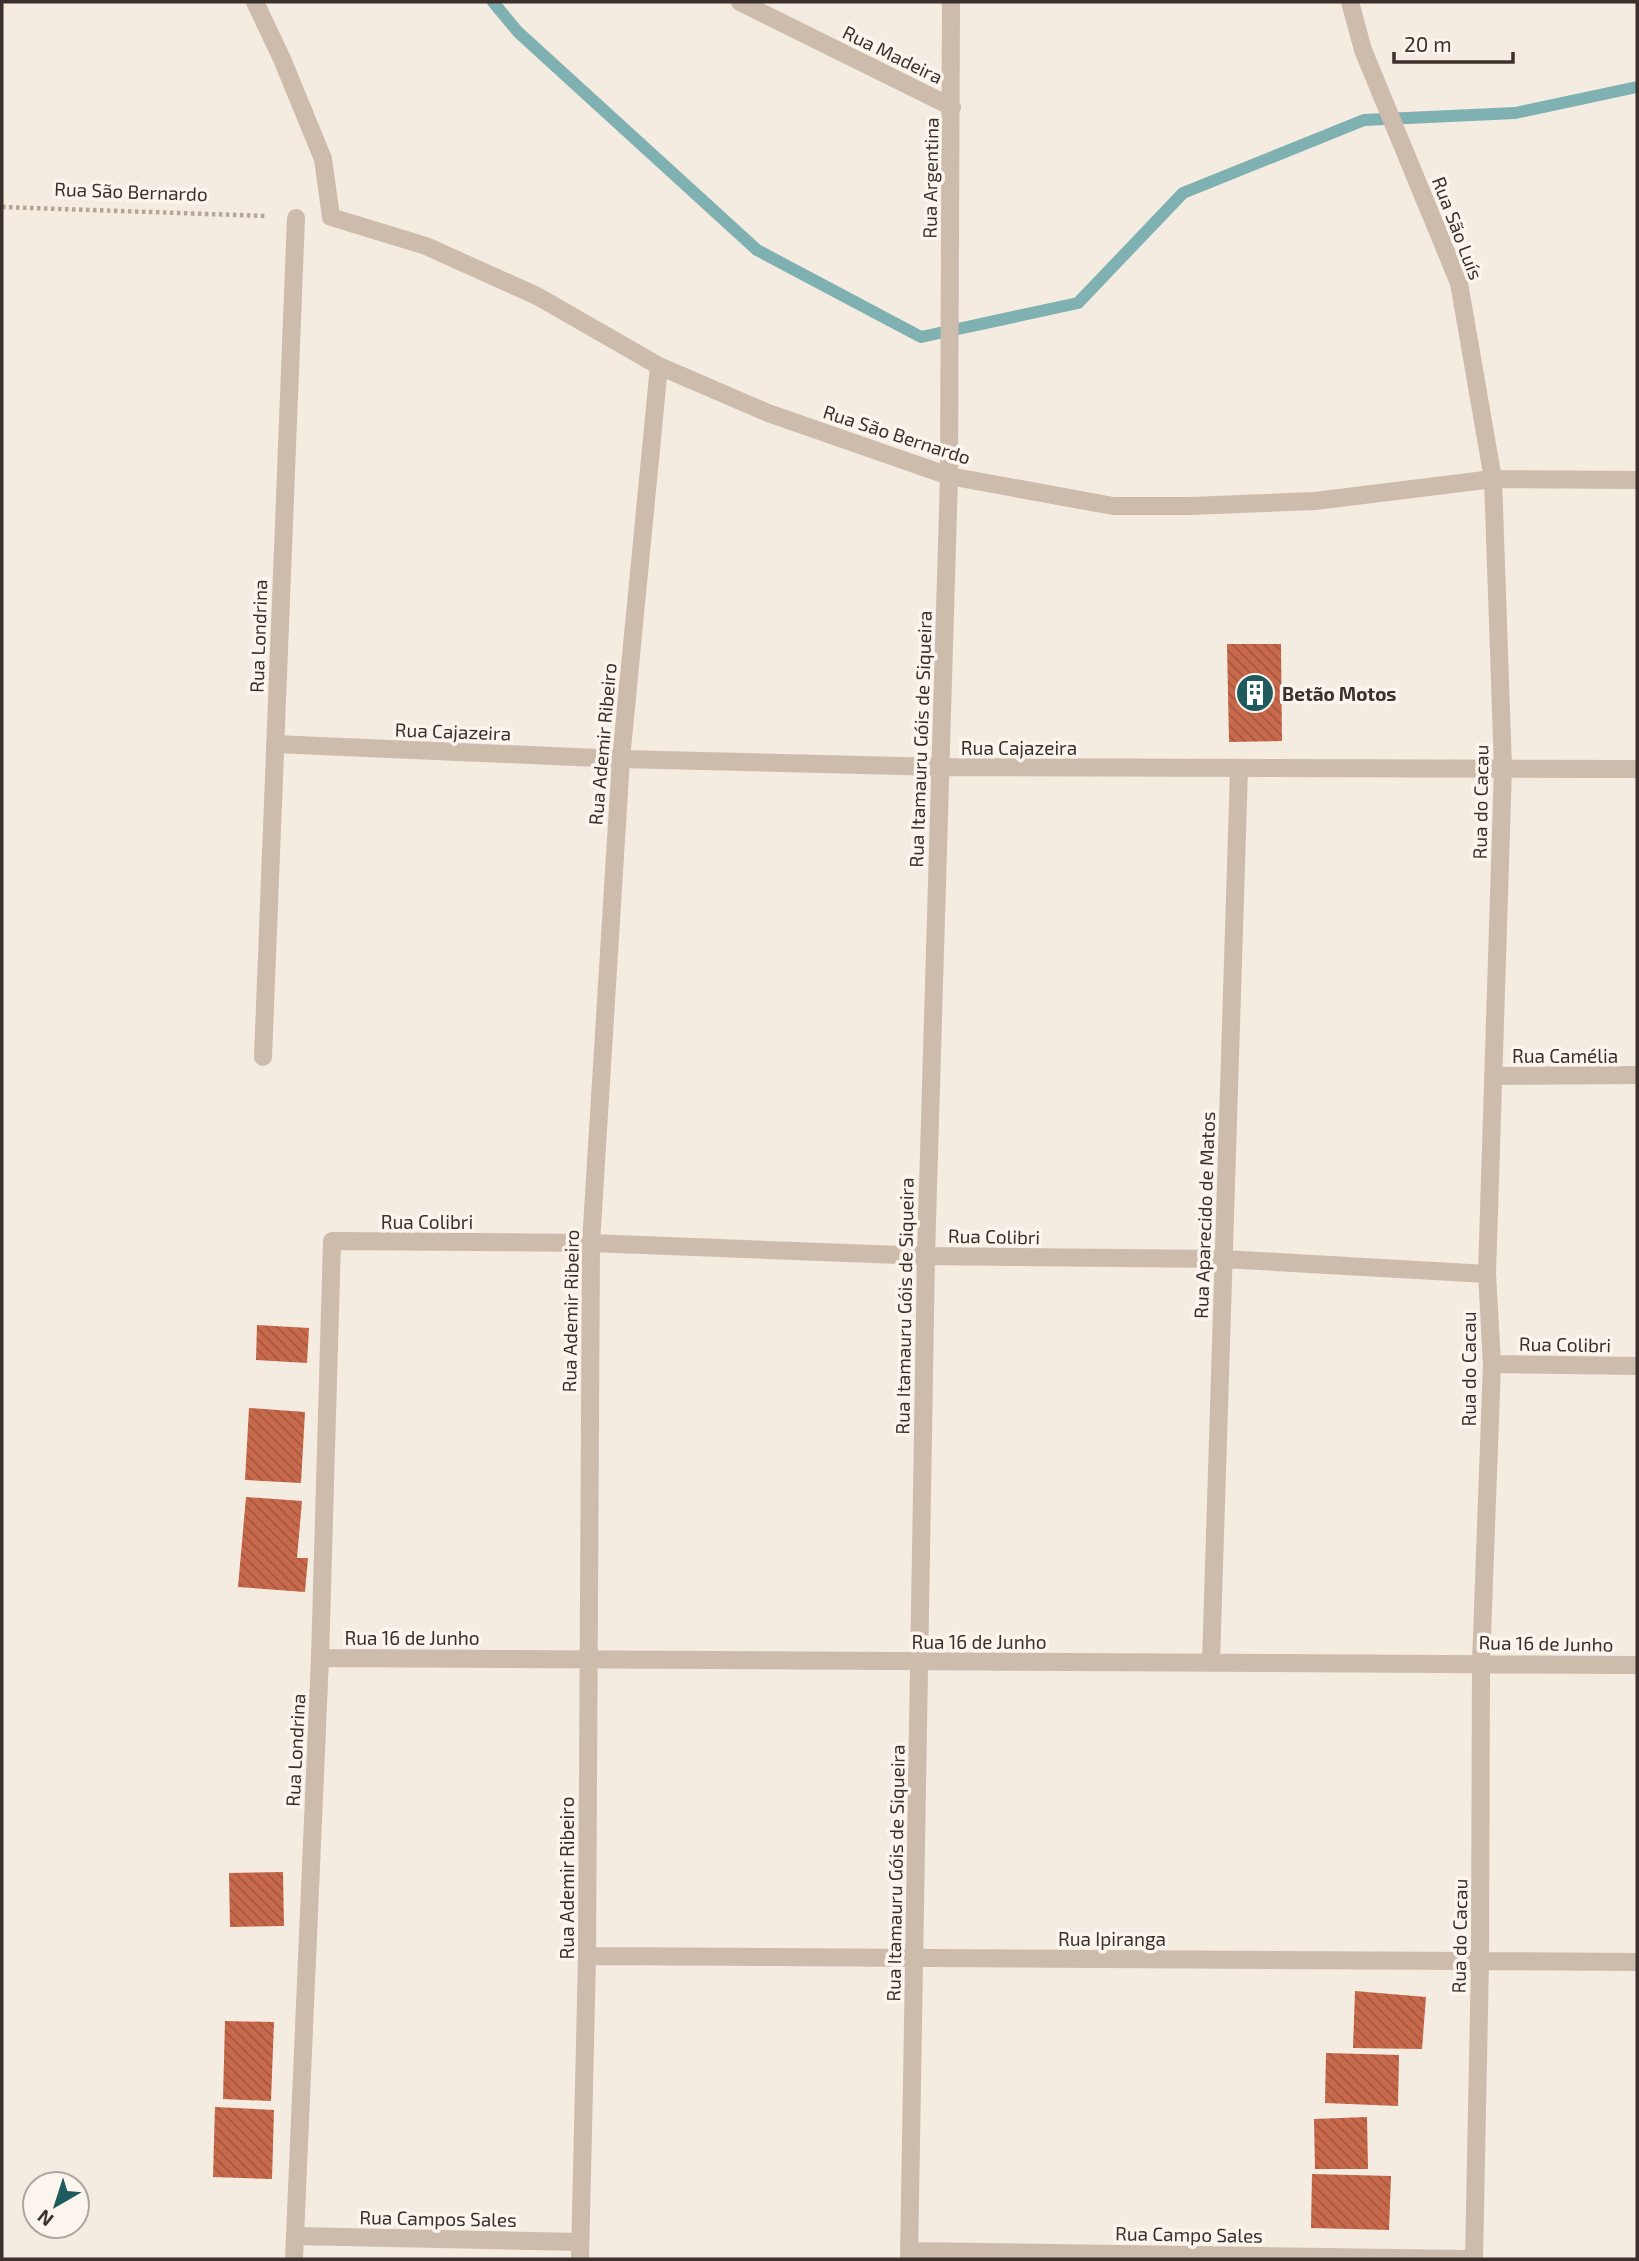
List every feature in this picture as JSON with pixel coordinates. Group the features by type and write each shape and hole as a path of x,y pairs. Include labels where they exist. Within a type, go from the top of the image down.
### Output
{"street":[{"name":"Rua São Bernardo","path":"255,2 282,59 323,159 331,217 426,246 537,296 659,366 768,413 949,476 1113,506 1315,501 1493,479 1637,480"},
{"name":"Rua Madeira","path":"740,2 952,107"},
{"name":"Rua Argentina","path":"948,354 951,2"},
{"name":"Rua São Luís","path":"1350,2 1363,50 1459,284 1493,479"},
{"name":"Rua Londrina","path":"263,1057 296,218"},
{"name":"Rua Itamauru Góis de Siqueira","path":"910,2255 926,1256 949,476 948,354"},
{"name":"Rua Ademir Ribeiro","path":"580,2250 587,1956 591,1243 621,759 659,366"},
{"name":"Rua do Cacau","path":"1474,2259 1482,1663 1492,1364 1487,1274 1503,768 1493,479"},
{"name":"Rua Cajazeira","path":"275,744 621,759 940,767 1240,770 1637,769"},
{"name":"Rua Aparecido de Matos","path":"1211,1662 1240,770"},
{"name":"Rua Camélia","path":"1493,1076 1637,1076"},
{"name":"Rua Londrina","path":"294,2259 320,1658 332,1241"},
{"name":"Rua Colibri","path":"332,1241 591,1243 926,1256 1224,1259 1487,1274"},
{"name":"Rua Colibri","path":"1492,1364 1637,1366"},
{"name":"Rua 16 de Junho","path":"320,1658 1637,1665"},
{"name":"Rua Ipiranga","path":"587,1956 1637,1962"},
{"name":"Rua Campos Sales","path":"295,2236 580,2250"},
{"name":"Rua Campo Sales","path":"910,2255 1469,2259"}],"path":[{"name":"Rua São Bernardo","path":"2,207 258,216"}],"building":[{"name":"Betão Motos","path":"1227,644 1281,644 1282,741 1229,742"},
{"path":"257,1325 309,1328 307,1363 256,1360"},
{"path":"249,1408 305,1412 301,1483 245,1480"},
{"path":"246,1497 302,1501 297,1558 308,1558 305,1592 238,1587"},
{"path":"283,1872 284,1926 230,1927 229,1873"},
{"path":"1355,1991 1426,1997 1422,2049 1353,2048"},
{"path":"225,2021 274,2022 271,2101 223,2099"},
{"path":"1326,2053 1399,2055 1398,2106 1325,2103"},
{"path":"215,2107 274,2110 272,2179 213,2177"},
{"path":"1367,2117 1368,2169 1315,2169 1314,2119"},
{"path":"1312,2174 1391,2176 1389,2230 1311,2228"}],"waterway":[{"path":"493,2 518,32 757,250 921,337 1078,303 1183,193 1364,120 1515,113 1637,87"}],"place":[{"name":"Betão Motos","path":"1255,693"}]}
